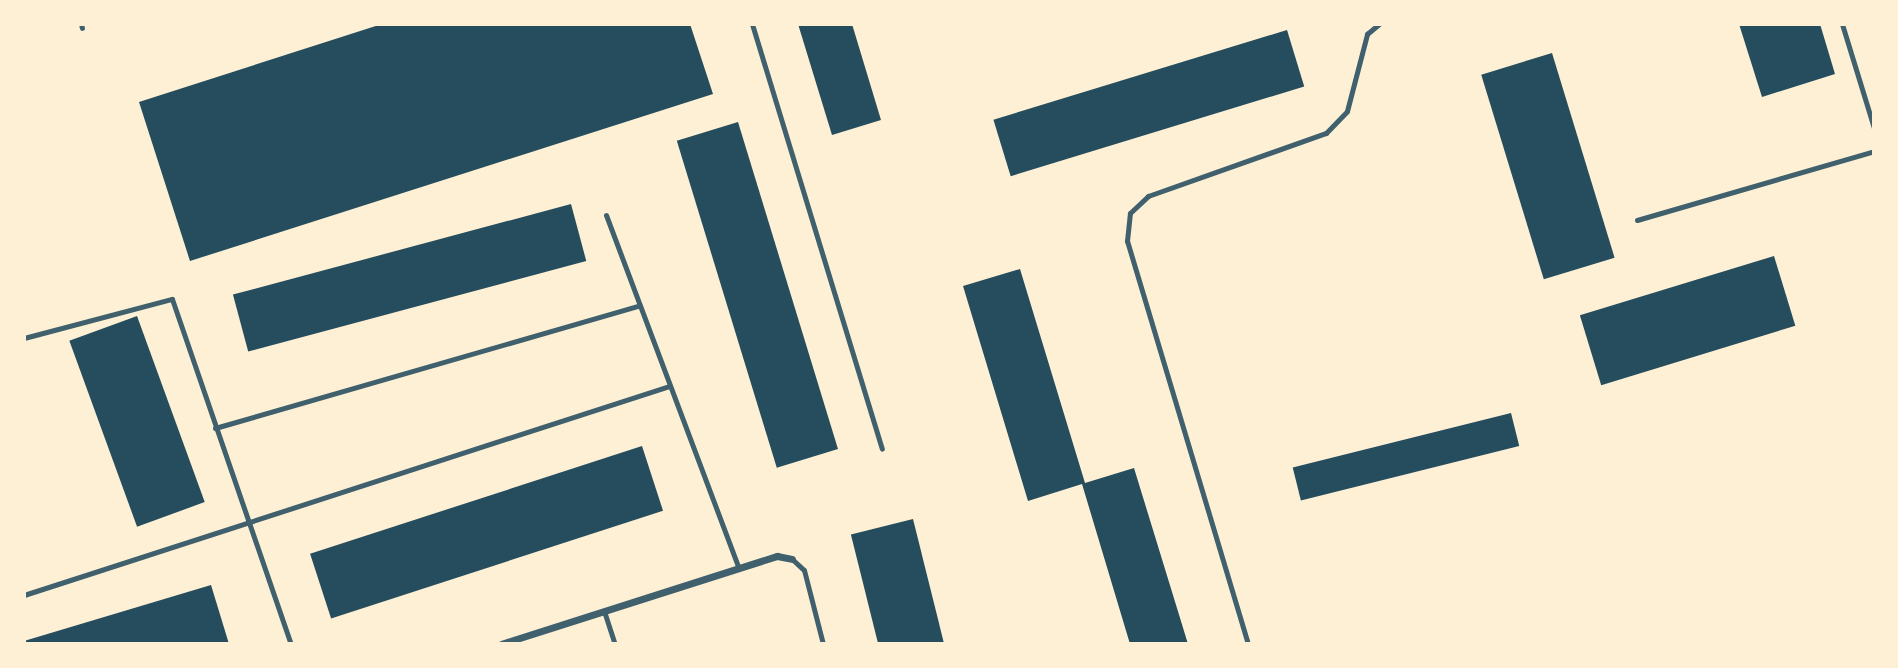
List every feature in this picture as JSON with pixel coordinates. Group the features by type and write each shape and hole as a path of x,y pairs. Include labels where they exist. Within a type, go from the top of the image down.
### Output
{"street":[{"path":"501,643 777,556 792,559"}],"lane":[{"path":"752,24 882,449"},
{"path":"1248,643 1128,241 1130,214 1148,196 1326,133 1347,111 1367,34 1379,24"},
{"path":"1842,24 1874,128"},
{"path":"1637,220 1874,151"},
{"path":"606,215 739,568"},
{"path":"24,338 172,299 290,643"},
{"path":"215,428 640,305"},
{"path":"24,595 669,386"},
{"path":"792,559 804,569 823,643"},
{"path":"604,611 615,643"}],"building":[{"path":"382,24 690,24 713,94 190,261 139,102"},
{"path":"798,24 852,24 881,120 832,135"},
{"path":"1739,24 1820,24 1835,74 1762,97"},
{"path":"1287,30 1304,86 1011,176 993,120"},
{"path":"1552,53 1615,258 1544,279 1481,75"},
{"path":"738,122 838,449 777,468 677,141"},
{"path":"571,204 586,261 248,352 233,295"},
{"path":"1774,256 1795,326 1601,385 1580,315"},
{"path":"1020,269 1085,483 1134,468 1188,644 1130,644 1082,484 1028,501 963,286"},
{"path":"137,316 205,502 137,527 69,341"},
{"path":"1511,413 1519,446 1301,500 1293,467"},
{"path":"642,446 663,511 331,619 310,554"},
{"path":"913,519 944,644 878,644 851,534"},
{"path":"211,585 229,644 24,644 24,641"}]}
